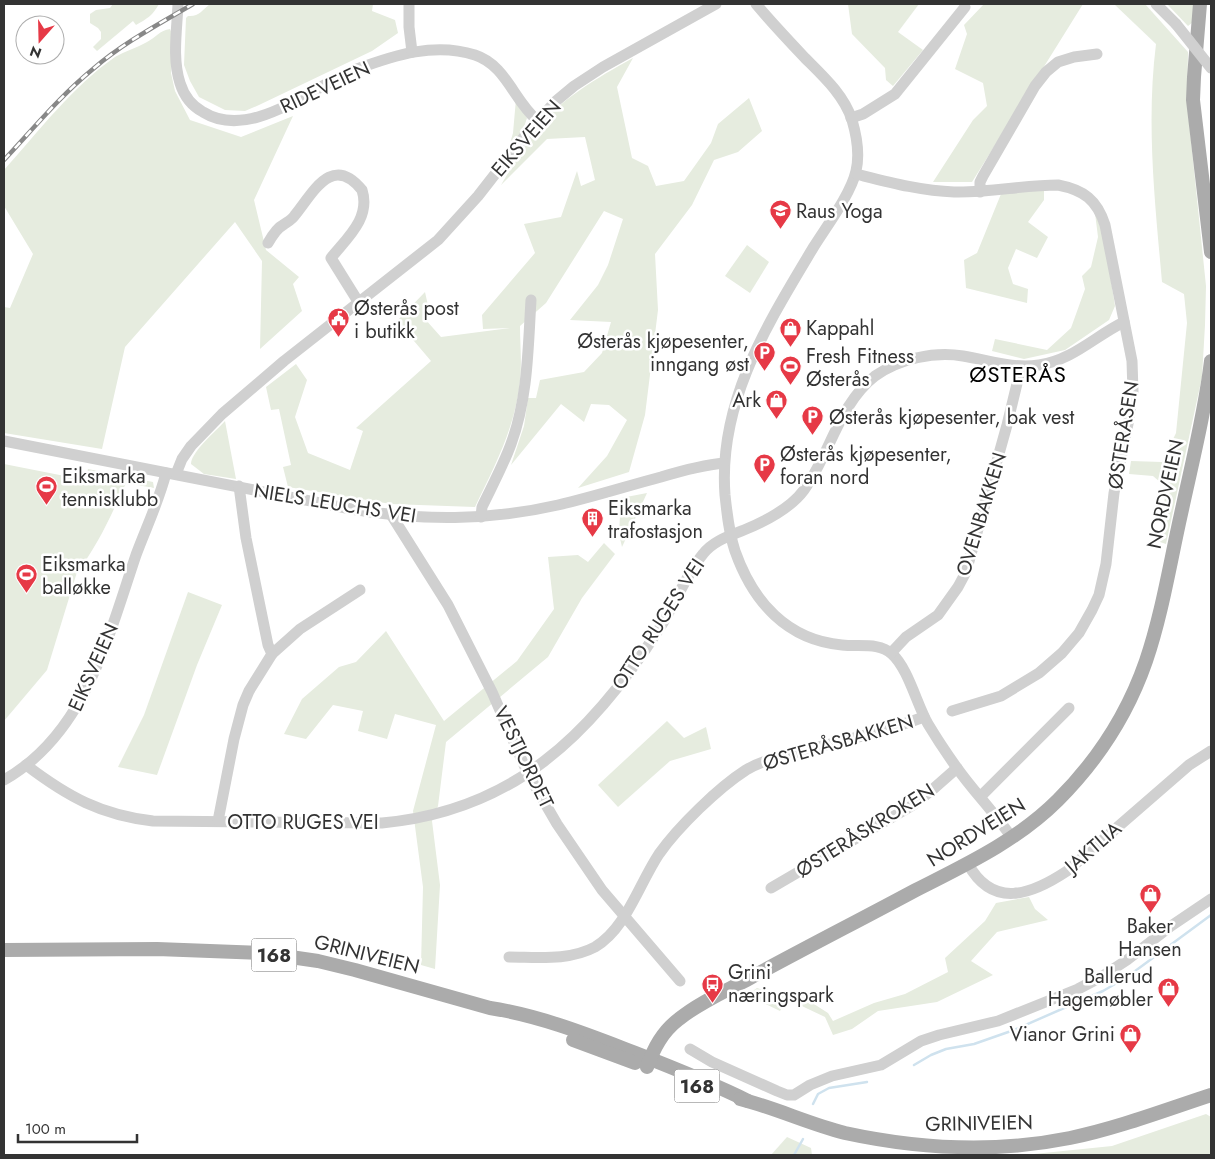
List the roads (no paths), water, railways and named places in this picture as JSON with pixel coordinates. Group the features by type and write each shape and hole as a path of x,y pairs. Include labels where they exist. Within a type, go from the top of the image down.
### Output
{"main road":[{"path":"1200,4 1193,100 1209,212 1211,252"},
{"name":"NORDVEIEN","path":"649,1063 662,1036 678,1020 700,1005 968,864 1012,838 1058,799 1088,766 1113,729 1137,684 1149,652 1202,415 1211,361"},
{"name":"GRINIVEIEN","path":"4,943 52,949"},
{"name":"GRINIVEIEN","path":"4,950 219,950 288,956 354,970 490,1008 507,1016 649,1063 722,1095 748,1101 797,1119 850,1134 918,1145 966,1148 1026,1144 1079,1136 1211,1095"}],"street":[{"name":"RIDEVEIEN","path":"178,4 176,57 182,89 190,102 201,111 215,118 238,122 265,115 352,71 412,52 448,50 466,52 481,57 499,70 524,107 537,120"},
{"path":"409,4 408,27 412,52"},
{"name":"EIKSVEIEN","path":"4,780 26,765 60,732 85,693 171,474 191,446 222,414 284,361 418,258 446,232 478,196 537,120 556,101 584,79 716,4"},
{"path":"756,4 841,98 851,118 859,157 856,174 850,188 779,304 751,362 730,420 724,463 730,535 745,575 755,594 767,610 786,625 807,638 842,645 878,647 891,653 899,663 924,717 957,768 981,796 1012,838"},
{"path":"1156,4 1176,24 1211,68"},
{"path":"851,118 863,114 895,94 965,6"},
{"path":"980,192 983,176 1035,86 1046,72 1058,62 1074,57 1097,54"},
{"name":"ØSTERÅSEN","path":"856,174 900,185 952,192 980,192 1058,185 1077,190 1094,202 1101,212 1132,361 1132,402 1114,493 1106,564 1103,581 1092,610 1083,627 1071,643 1034,677 1001,696 952,712"},
{"path":"268,243 281,226 294,218 318,184 325,179 337,175 349,178 362,190 364,208 360,223 331,258 359,303"},
{"path":"481,517 482,507 511,444 523,400 531,300"},
{"name":"OTTO RUGES VEI","path":"26,765 45,780 97,809 124,817 154,821 347,823 403,821 436,814 470,803 504,789 528,774 574,736 627,678 662,626 692,570 704,552 730,535 767,520 794,501 818,468 850,404 865,385 886,369 918,358 946,354 961,355 1021,367 1041,365 1071,355 1124,322"},
{"name":"OVENBAKKEN","path":"891,653 906,637 938,615 950,601 962,579 980,523 1021,367"},
{"name":"NIELS LEUCHS VEI","path":"4,441 239,486 351,510 392,516 448,518 506,515 559,505 674,473 710,464 724,463"},
{"path":"239,486 246,538 266,636 272,654"},
{"name":"VESTJORDET","path":"392,516 448,605 492,692 528,774 581,860 623,916 680,981"},
{"path":"218,822 234,739 243,706 272,654 300,629 360,590"},
{"path":"981,796 1069,708"},
{"name":"ØSTERÅSBAKKEN","path":"509,957 556,957 576,954 593,948 605,940 614,931 648,873 672,837 727,784 748,769 787,755 924,717"},
{"name":"JAKTLIA","path":"968,864 972,872 985,886 1003,894 1024,892 1046,885 1067,872 1189,765 1211,751"},
{"name":"ØSTERÅSKROKEN","path":"771,888 913,805 957,768"},
{"path":"690,1049 712,1062 777,1091 787,1095 794,1095 810,1085 832,1076 881,1065 921,1041 998,1021 1078,989 1128,960 1171,926 1211,899"}],"waterway":[{"path":"914,1065 946,1049 974,1044 1014,1030 1103,991 1127,977 1211,915"},
{"path":"813,1104 818,1094 829,1088 867,1082"},
{"path":"794,1155 803,1139"}],"railway":[{"path":"4,160 58,101 93,69 129,42 193,4"}],"place":[{"name":"Raus Yoga","path":"780,230"},
{"name":"Østerås post i butikk","path":"338,338"},
{"name":"Kappahl","path":"790,347"},
{"name":"Østerås kjøpesenter, inngang øst","path":"765,371"},
{"name":"Fresh Fitness Østerås","path":"790,386"},
{"name":"Ark","path":"777,419"},
{"name":"Østerås kjøpesenter, bak vest","path":"813,436"},
{"name":"Østerås kjøpesenter, foran nord","path":"764,484"},
{"name":"Eiksmarka tennisklubb","path":"46,506"},
{"name":"Eiksmarka trafostasjon","path":"592,538"},
{"name":"Eiksmarka balløkke","path":"26,594"},
{"name":"Baker Hansen","path":"1150,913"},
{"name":"Grini næringspark","path":"712,1003"},
{"name":"Ballerud Hagemøbler","path":"1169,1007"},
{"name":"Vianor Grini","path":"1131,1053"}],"district":[{"name":"ØSTERÅS","path":"1018,374"}]}
